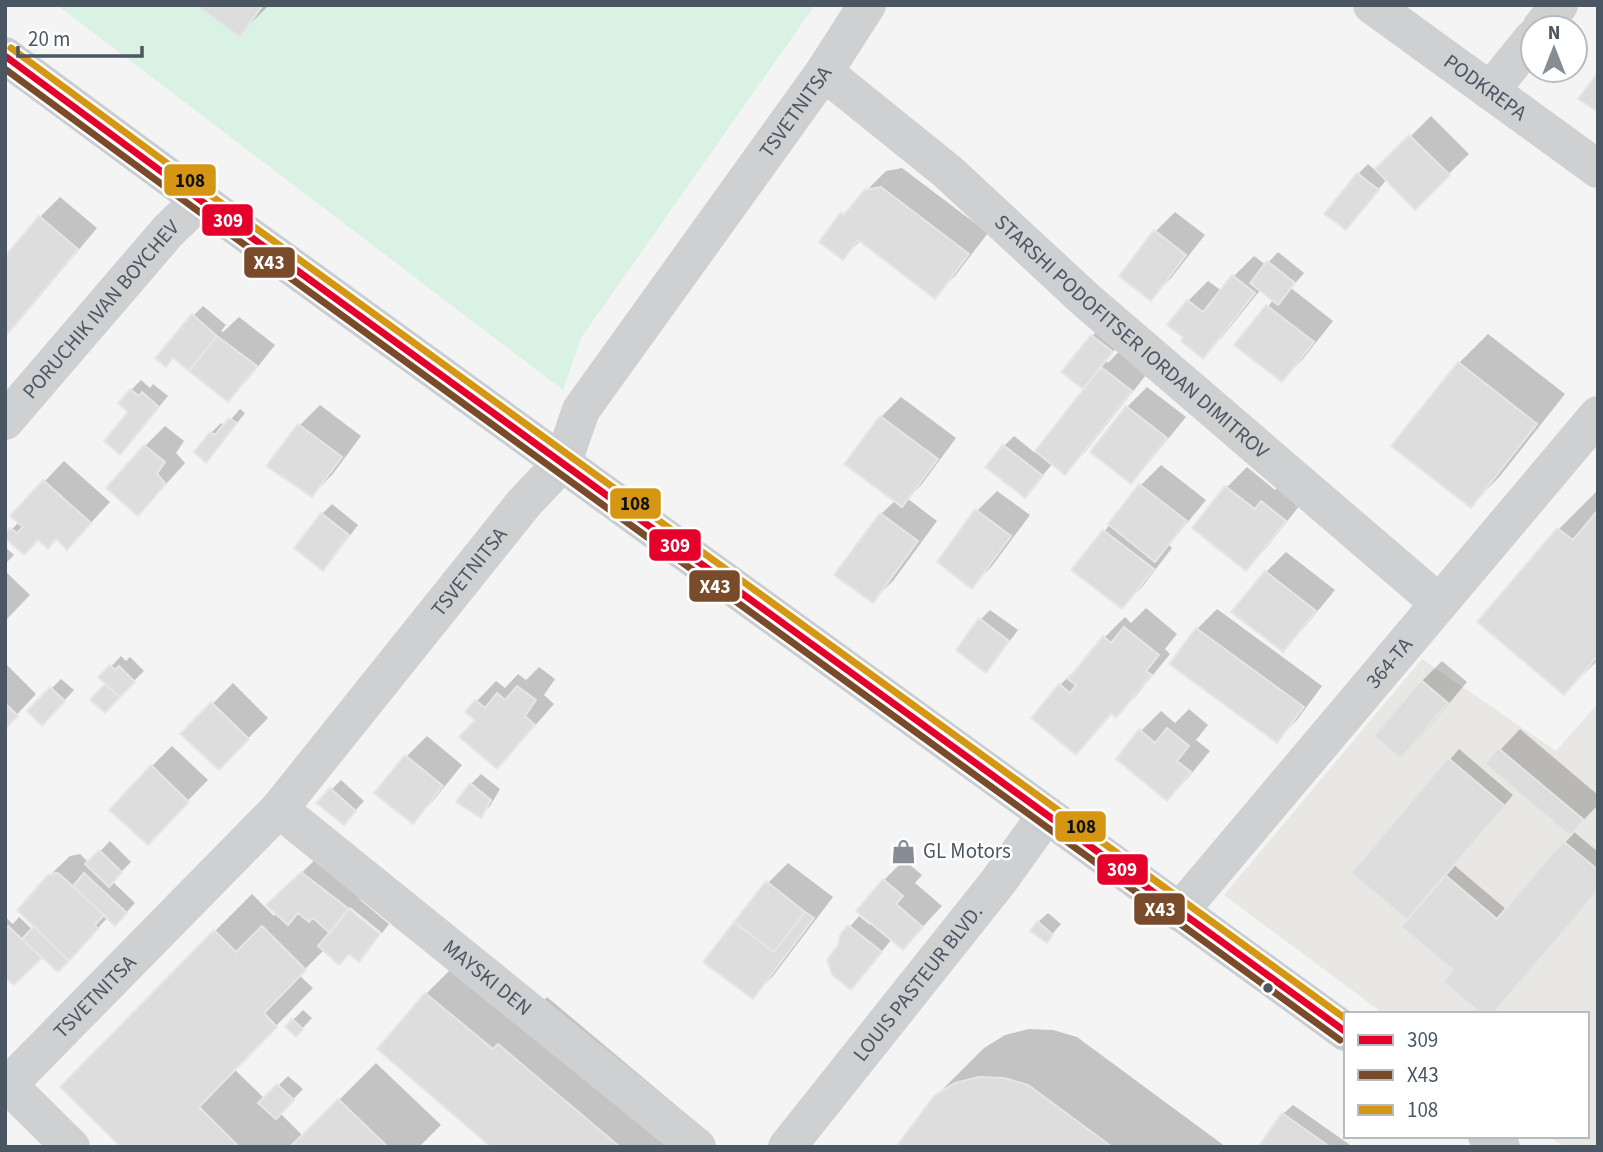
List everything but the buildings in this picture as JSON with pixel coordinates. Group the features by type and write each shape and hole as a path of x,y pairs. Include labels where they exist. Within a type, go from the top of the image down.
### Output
{"main road":[{"path":"5,56 1344,1031"}],"street":[{"name":"TSVETNITSA","path":"6,1085 279,809 524,503 562,462 581,410 824,72 867,5"},
{"name":"PODKREPA","path":"1372,5 1598,169"},
{"path":"1490,91 1519,55"},
{"name":"STARSHI PODOFITSER IORDAN DIMITROV","path":"824,72 948,172 1086,300 1439,603"},
{"name":"PORUCHIK IVAN BOYCHEV","path":"5,421 169,231 200,200"},
{"name":"364-ТА","path":"1179,912 1598,415"},
{"name":"MAYSKI DEN","path":"279,809 697,1147"},
{"name":"LOUIS PASTEUR BLVD.","path":"787,1147 998,882 1046,815"},
{"path":"6,1085 71,1147"}],"shaded area":[{"path":"1422,659 1556,751 1598,703 1598,1147 1564,1147 1553,1138 1589,1138 1589,1012 1381,1012 1224,895"}],"green space":[{"path":"57,5 815,5 581,338 563,390"}],"transit line":[{"name":"108","path":"11,48 1344,1018"},
{"name":"309","path":"5,56 1344,1031"},
{"name":"X43","path":"5,69 1340,1040"}],"place":[{"name":"GL Motors","path":"903,851"}]}
